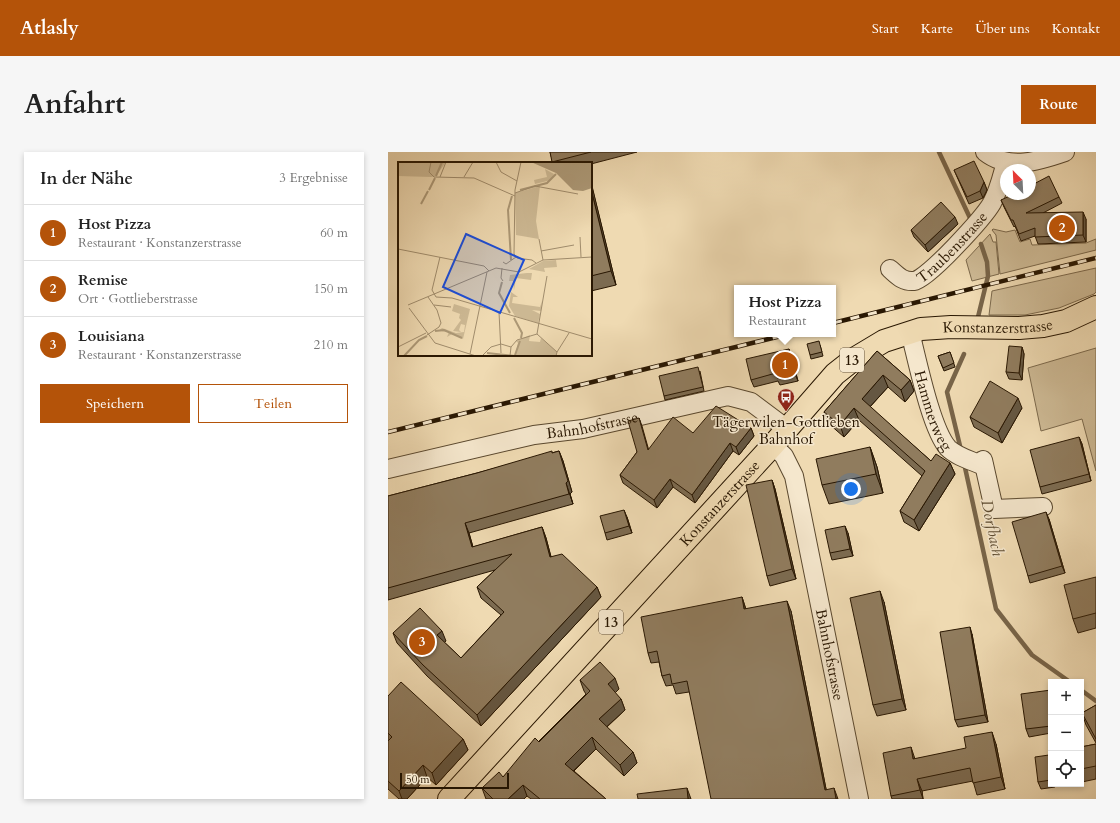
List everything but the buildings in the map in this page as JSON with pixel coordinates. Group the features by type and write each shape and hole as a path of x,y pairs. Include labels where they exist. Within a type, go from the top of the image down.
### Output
{"main road":[{"name":"Konstanzerstrasse","path":"449,799 845,365 874,346 910,332 930,328 1019,328 1043,326 1066,321 1096,307"}],"street":[{"path":"985,152 994,159 1006,162 1025,163 1065,152"},
{"name":"Traubenstrasse","path":"890,269 902,280 915,281 928,273 980,219 992,203 1006,162"},
{"name":"Hammerweg","path":"910,332 926,396 942,441 950,450 974,460 994,509 1043,507"},
{"name":"Bahnhofstrasse","path":"388,469 534,435 583,429 728,396 751,402 780,437 784,456 794,476 859,799"}],"shaded area":[{"path":"992,230 1006,232 1015,230 1020,242 1030,239 1032,245 1086,243 1096,239 1096,250 1000,274 996,235"},
{"path":"990,234 993,242 996,242 999,274 972,281 966,260"},
{"path":"1096,268 1096,292 1094,294 1059,308 1025,315 989,315 992,291"},
{"path":"1096,348 1096,471 1082,419 1041,431 1028,368"}],"waterway":[{"name":"Dorfbach","path":"939,152 970,218"},
{"name":"Dorfbach","path":"978,317 988,276 987,262 981,244"},
{"name":"Dorfbach","path":"961,450 947,392 964,354"},
{"name":"Dorfbach","path":"964,463 996,609 1032,655 1066,679"},
{"name":"Dorfbach","path":"1084,692 1096,701"}],"railway":[{"path":"836,322 1096,258"},
{"path":"388,432 777,337"}],"place":[{"name":"Remise","path":"1062,228"},
{"name":"Host Pizza","path":"785,365"},
{"name":"Tägerwilen-Gottlieben Bahnhof","path":"786,412"},
{"name":"Louisiana","path":"422,642"}]}
